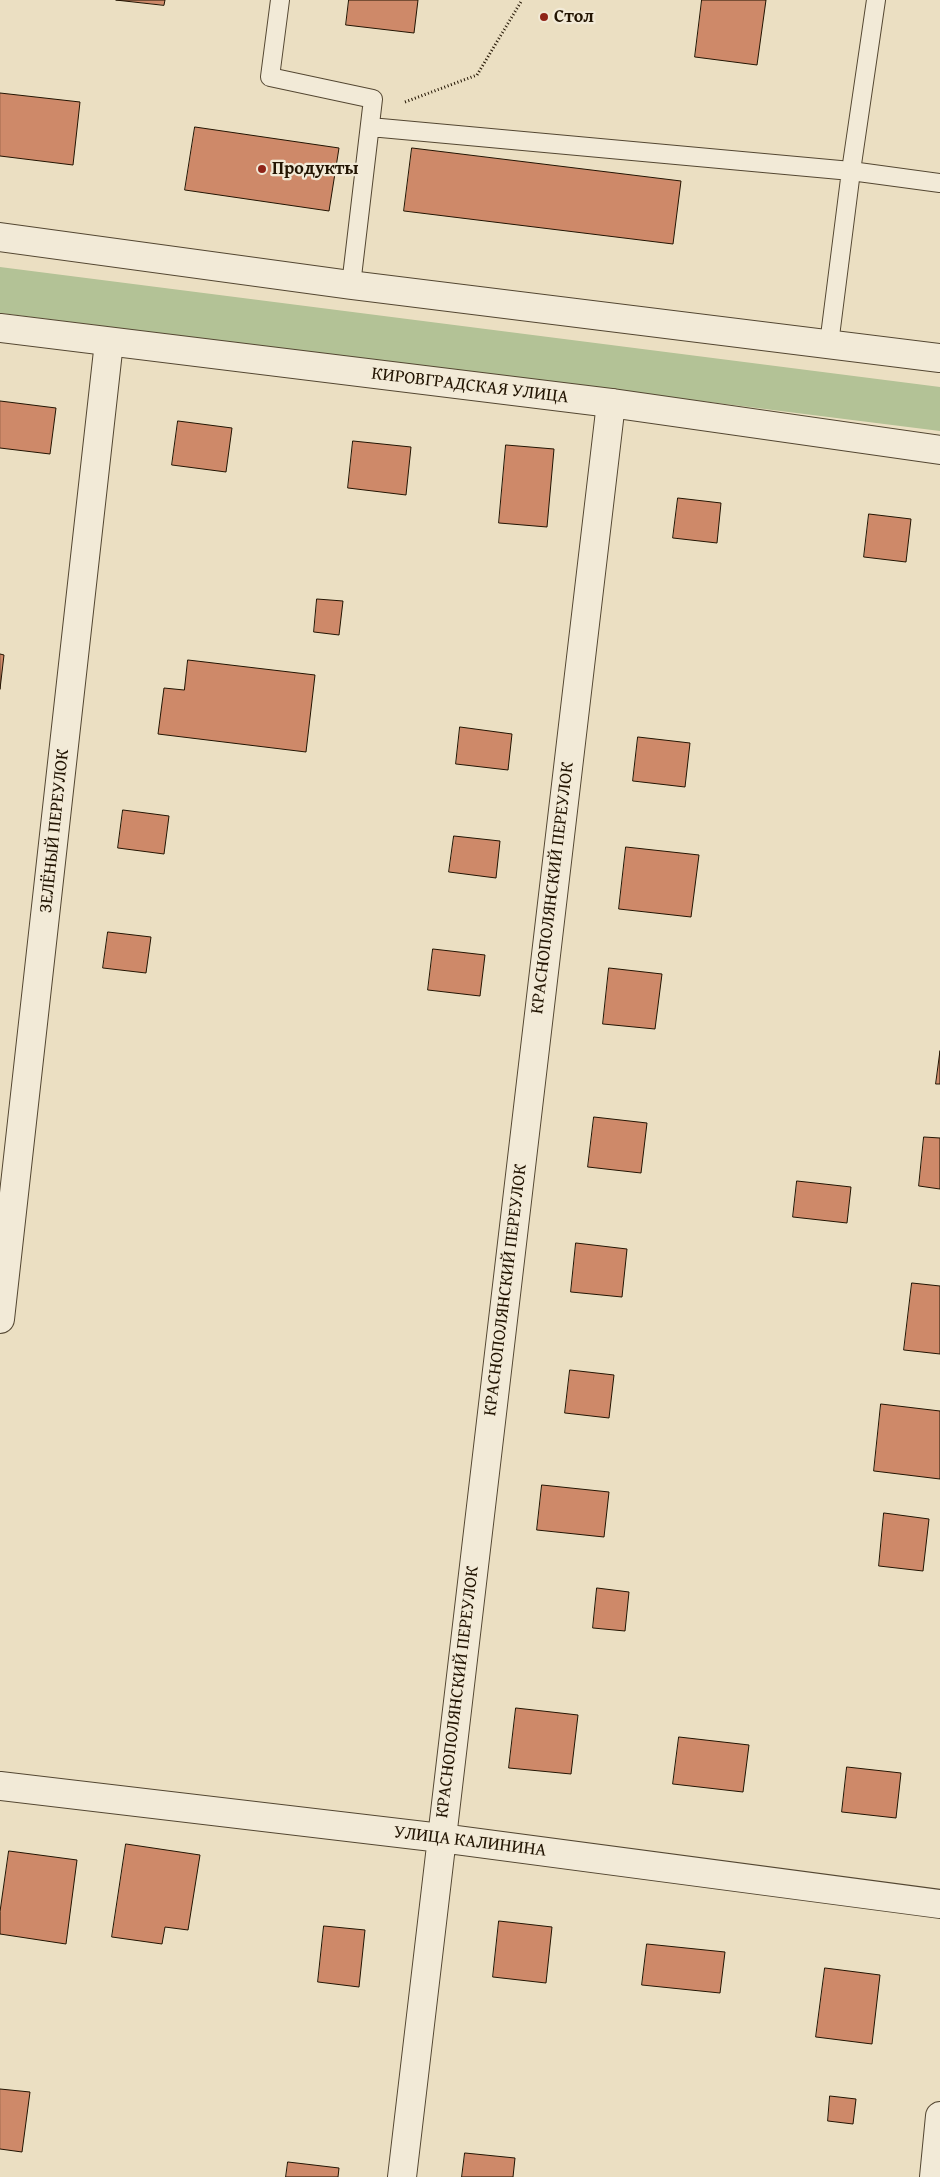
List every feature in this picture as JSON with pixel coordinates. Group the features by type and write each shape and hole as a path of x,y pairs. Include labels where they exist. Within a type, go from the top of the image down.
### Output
{"street":[{"path":"0,237 351,285 830,344 939,353"},
{"name":"КИРОВГРАДСКАЯ УЛИЦА","path":"0,328 611,403 940,450"},
{"name":"ЗЕЛЁНЫЙ ПЕРЕУЛОК","path":"0,1319 109,342"},
{"name":"КРАСНОПОЛЯНСКИЙ ПЕРЕУЛОК","path":"402,2177 611,403"},
{"name":"УЛИЦА КАЛИНИНА","path":"0,1786 441,1838 940,1904"},
{"path":"934,2177 940,2116"}],"lane":[{"path":"280,0 270,77 373,99 351,285"},
{"path":"830,344 851,171 876,0"},
{"path":"371,121 851,171 940,183"}],"path":[{"path":"371,121 477,74 522,0"}],"green space":[{"path":"0,267 940,387 940,431 0,313"}],"building":[{"path":"116,0 165,0 164,5"},
{"path":"349,0 418,0 414,33 346,25"},
{"path":"702,0 766,0 757,65 695,57"},
{"path":"0,93 80,102 73,165 0,156"},
{"name":"Продукты","path":"195,127 339,148 329,211 185,190"},
{"path":"412,148 681,181 673,244 404,211"},
{"path":"0,401 56,408 50,454 0,448"},
{"path":"178,421 232,428 226,472 172,465"},
{"path":"353,441 411,447 406,495 348,488"},
{"path":"506,445 554,449 547,527 499,523"},
{"path":"678,498 721,503 717,543 673,538"},
{"path":"869,514 911,519 906,562 864,557"},
{"path":"317,599 343,601 339,635 314,632"},
{"path":"0,654 4,655 0,689"},
{"path":"188,660 315,675 306,752 158,734 164,688 184,690"},
{"path":"460,727 512,734 508,770 456,764"},
{"path":"638,737 690,743 685,787 633,781"},
{"path":"123,810 169,816 164,854 118,848"},
{"path":"454,836 500,841 496,878 449,872"},
{"path":"626,847 699,855 691,917 619,909"},
{"path":"108,932 151,937 146,973 103,968"},
{"path":"433,949 485,955 480,996 428,990"},
{"path":"609,968 662,974 655,1029 603,1024"},
{"path":"940,1051 940,1084 936,1084"},
{"path":"594,1117 647,1123 641,1173 588,1167"},
{"path":"924,1137 940,1138 940,1189 919,1186"},
{"path":"797,1181 851,1187 847,1223 793,1217"},
{"path":"576,1243 627,1249 622,1297 571,1292"},
{"path":"912,1283 940,1286 940,1354 904,1350"},
{"path":"570,1370 614,1375 609,1418 565,1413"},
{"path":"881,1404 940,1411 940,1479 874,1471"},
{"path":"542,1485 609,1492 604,1537 537,1530"},
{"path":"884,1513 929,1519 923,1571 879,1566"},
{"path":"597,1588 629,1592 625,1631 593,1628"},
{"path":"516,1708 578,1715 571,1774 509,1768"},
{"path":"679,1737 749,1745 743,1792 673,1784"},
{"path":"847,1767 901,1773 896,1818 842,1812"},
{"path":"126,1844 200,1855 188,1930 165,1927 162,1944 112,1937"},
{"path":"9,1851 77,1860 66,1944 0,1934 0,1912"},
{"path":"499,1921 552,1927 546,1983 493,1977"},
{"path":"324,1926 365,1930 359,1987 318,1982"},
{"path":"647,1944 725,1952 720,1993 642,1985"},
{"path":"825,1968 880,1975 872,2044 816,2037"},
{"path":"0,2089 30,2092 22,2152 0,2149"},
{"path":"830,2096 856,2099 853,2124 828,2121"},
{"path":"465,2153 515,2158 513,2177 462,2177"},
{"path":"288,2162 339,2168 338,2177 286,2177"}],"place":[{"name":"Стол","path":"544,17"},
{"name":"Продукты","path":"262,169"}]}
